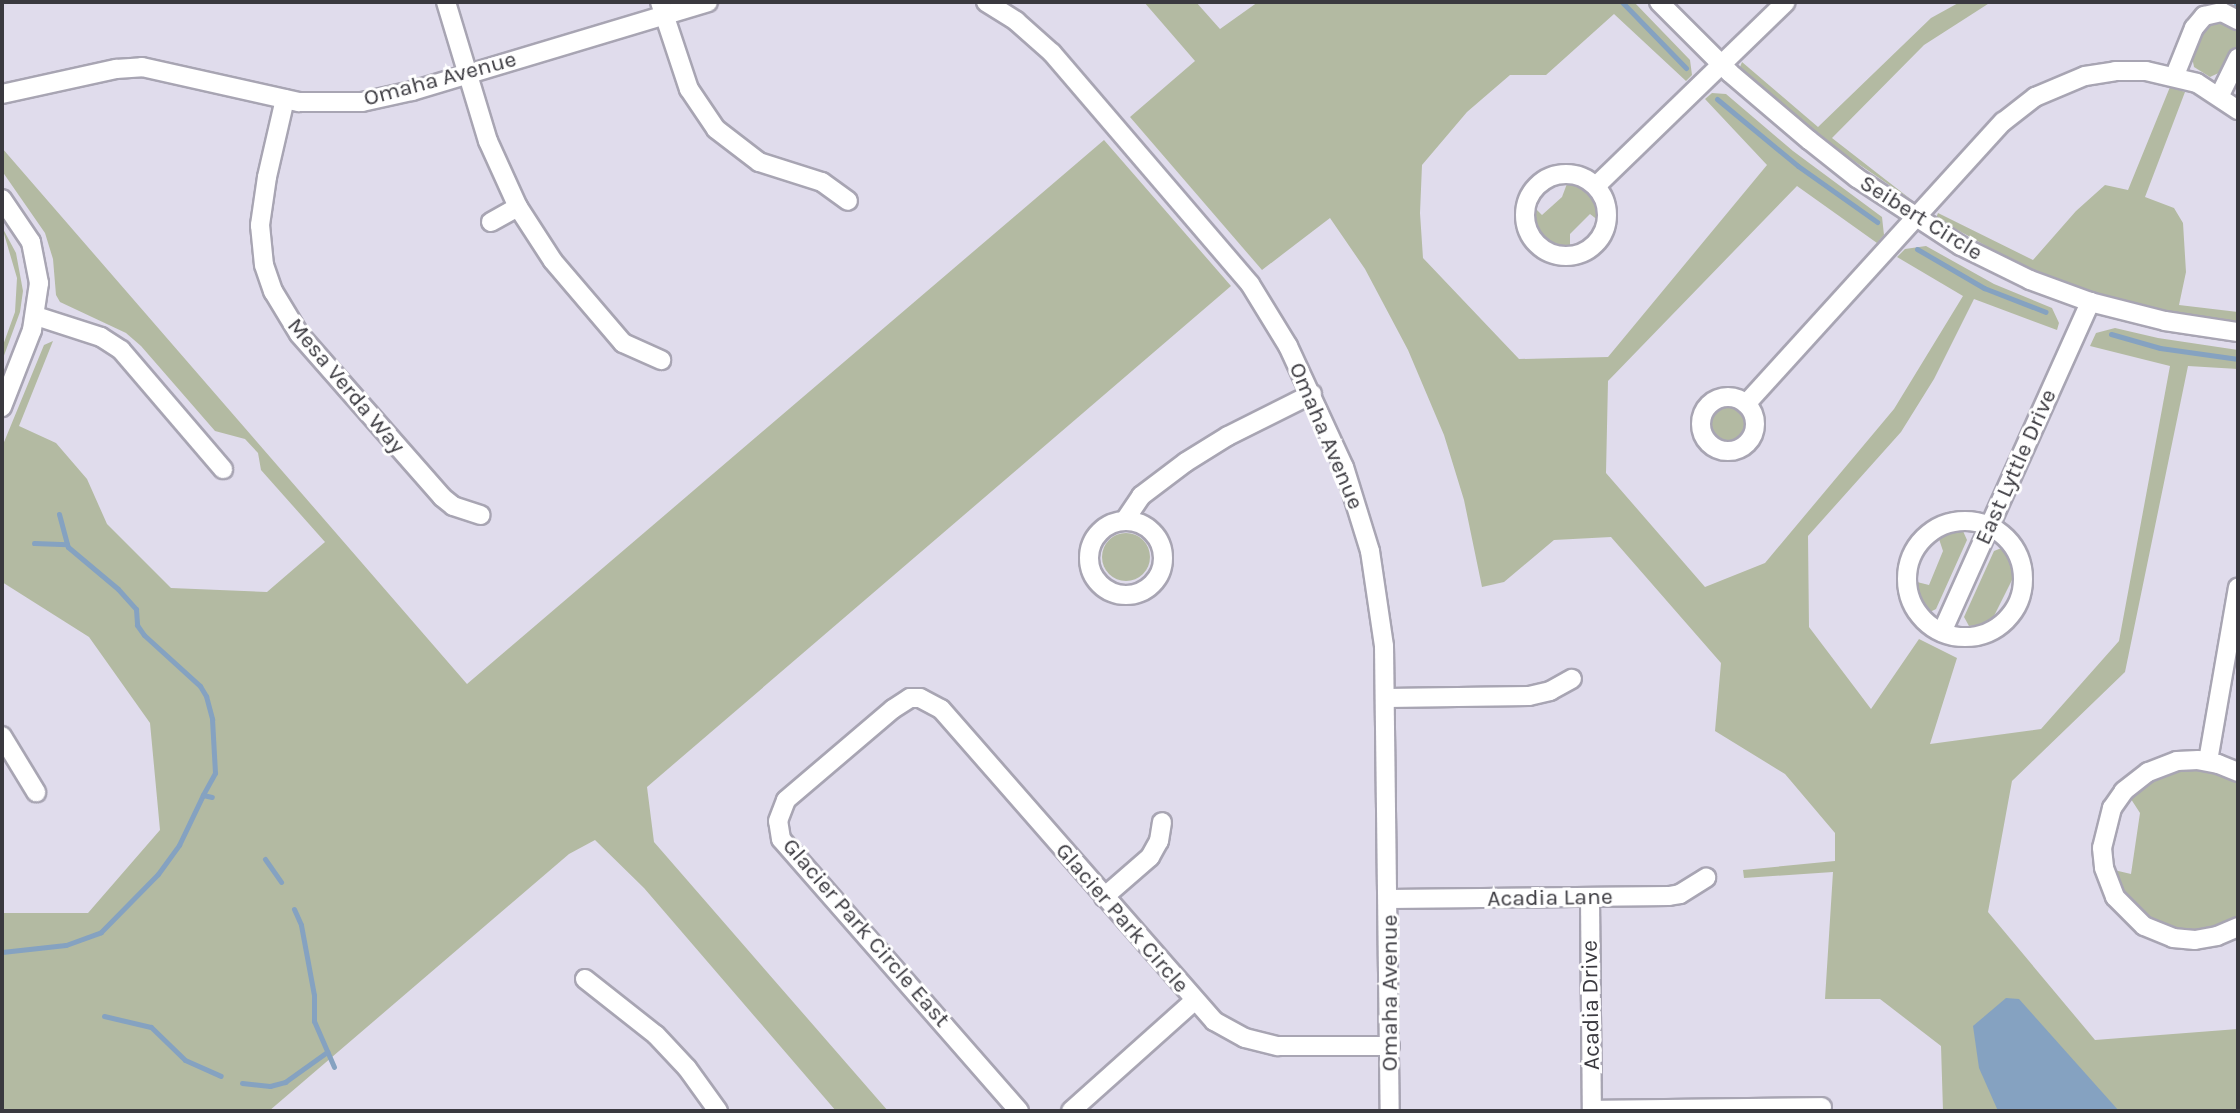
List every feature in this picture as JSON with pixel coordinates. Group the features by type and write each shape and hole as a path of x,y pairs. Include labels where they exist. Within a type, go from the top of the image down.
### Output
{"street":[{"path":"446,2 488,141 518,207 552,261 623,343 661,360"},
{"name":"Omaha Avenue","path":"2,94 116,69 142,67 285,99 330,104 362,102 392,96 468,73 662,8 708,2"},
{"name":"Omaha Avenue","path":"986,2 1045,45 1232,260 1268,310 1312,394 1344,467 1370,551 1382,619 1387,698 1390,1111"},
{"name":"Seibert Circle","path":"1659,2 1721,64 1820,149 1916,218 1989,260 2090,302 2181,324 2238,332"},
{"path":"1596,186 1786,2"},
{"path":"662,8 688,89 716,129 760,162 792,175 822,182 848,201"},
{"path":"2175,75 2199,20 2216,11 2228,13 2238,20"},
{"path":"2220,95 2238,58"},
{"path":"1746,404 2003,122 2035,97 2066,82 2105,72 2146,71 2175,75 2220,95 2238,110"},
{"name":"Mesa Verda Way","path":"285,99 267,177 260,225 264,265 273,291 299,334 442,497 453,506 481,515"},
{"path":"1570,174 1589,180 1596,186 1606,204 1608,214 1603,233 1597,242 1581,254 1561,256 1542,249 1535,242 1525,215 1530,196 1542,181 1570,174"},
{"path":"2,199 21,225 34,252 39,283 36,316 2,407"},
{"path":"491,222 518,207"},
{"name":"East Lyttle Drive","path":"1942,632 2090,302"},
{"path":"36,316 101,337 121,350 223,469"},
{"path":"1125,520 1139,523 1155,534 1163,560 1160,573 1152,584 1141,592 1126,595 1103,587 1092,575 1088,559 1092,542 1102,529 1125,520 1141,496 1186,461 1228,436 1312,394"},
{"path":"1966,521 1990,526 2009,540 2021,561 2023,585 2016,608 2000,626 1978,635 1966,637 1942,632 1922,618 1910,597 1910,561 1923,540 1942,526 1966,521"},
{"path":"2208,761 2238,588"},
{"path":"1387,698 1529,696 1550,691 1572,679"},
{"name":"Glacier Park Circle","path":"902,703 911,698 920,698 941,709 1213,1021 1256,1042 1278,1046 1390,1046"},
{"name":"Glacier Park Circle East","path":"902,703 786,800 778,821 781,839 1018,1111"},
{"path":"2,736 36,792"},
{"path":"2238,772 2208,761 2177,761 2157,767 2139,777 2124,791 2112,808 2105,828 2104,868 2110,888 2121,905 2136,920 2153,931 2173,938 2195,940 2217,936 2238,927"},
{"path":"1104,897 1150,856 1159,841 1162,822"},
{"name":"Acadia Lane","path":"1389,899 1669,896 1680,894 1706,878"},
{"name":"Acadia Drive","path":"1590,898 1592,1111"},
{"path":"585,979 656,1035 687,1069 718,1111"},
{"path":"1070,1111 1194,1001"},
{"path":"1592,1111 1822,1107"}],"green space":[{"path":"1144,2 1196,2 1220,29 1258,2 1634,2 1690,60 1692,75 1686,81 1614,14 1546,75 1510,75 1467,112 1422,165 1420,213 1423,258 1519,359 1608,357 1767,165 1705,99 1712,93 1726,94 1793,151 1882,217 1884,235 1877,243 1797,186 1608,381 1606,473 1705,587 1765,563 1894,409 1963,296 1897,257 1905,249 1926,246 1994,284 2052,308 2059,323 2057,330 1974,299 1934,379 1901,432 1808,536 1809,627 1871,709 1919,639 1957,658 1930,744 2041,729 2119,641 2170,366 2090,346 2096,333 2115,328 2158,338 2238,350 2238,369 2188,366 2125,672 2012,781 1988,912 2095,1040 2238,1029 2238,1111 1943,1111 1941,1046 1880,999 1825,999 1833,872 1744,878 1743,870 1835,861 1835,833 1785,774 1715,731 1721,663 1611,537 1554,540 1504,582 1482,587 1464,500 1444,435 1408,350 1365,269 1330,218 1262,270 1130,117 1195,61"},
{"path":"1960,2 1991,2 1924,45 1832,138 1913,201 1826,142 1740,67 1742,62 1818,127 1931,18"},
{"path":"2213,18 2236,27 2238,45 2225,70 2210,77 2194,67 2191,52 2194,41"},
{"path":"2170,87 2185,92 2145,197 2174,208 2183,223 2186,272 2179,305 2238,312 2238,323 2149,308 2072,286 2026,268 1936,218 1938,213 2033,260 2076,211 2105,185 2128,190"},
{"path":"1104,140 1231,286 647,787 654,842 888,1111 836,1111 644,888 595,840 569,854 269,1111 5,1111 2,1106 2,913 88,913 160,830 150,723 89,637 2,582 2,447 44,345 53,341 19,426 56,443 87,479 107,524 171,588 267,592 325,542 261,470 258,453 245,439 215,431 141,346 126,333 60,302 56,295 53,259 45,233 2,171 2,148 467,684"},
{"path":"1573,180 1596,198 1602,218 1599,221 1590,214 1570,234 1570,249 1557,250 1543,241 1535,230 1531,211 1535,208 1542,215 1562,197 1568,181"},
{"path":"2,227 16,253 23,291 20,312 2,361 2,348 15,312 17,278"},
{"path":"1729,403 1744,409 1750,424 1744,439 1729,445 1714,439 1708,424 1714,409"},
{"path":"1955,529 1963,531 1967,540 1936,609 1930,612 1920,599 1917,582 1929,585 1943,551 1938,536"},
{"path":"1126,533 1143,540 1150,557 1143,574 1126,581 1109,574 1102,557 1109,540"},
{"path":"2004,549 2011,559 2015,574 1992,620 1985,624 1969,626 1964,617 1994,551"},
{"path":"2197,766 2225,773 2238,781 2238,919 2216,930 2180,933 2142,916 2121,895 2114,870 2131,874 2140,813 2129,796 2164,771"}],"water":[{"path":"2006,998 2019,999 2119,1111 1998,1111 1979,1068 1973,1026"}],"waterway":[{"path":"1622,2 1686,68"},
{"path":"2234,7 2238,3"},
{"path":"1717,99 1798,166 1877,222"},
{"path":"1917,249 1984,288 2046,312"},
{"path":"2111,334 2160,348 2238,359"},
{"path":"59,514 68,547 118,589 136,609 137,625 144,635 200,686 206,696 212,719 215,773 203,795"},
{"path":"34,543 67,544"},
{"path":"2,952 66,945 101,932 158,874 179,845 203,795 212,797"},
{"path":"265,859 281,882"},
{"path":"294,909 301,925 314,995 314,1021 334,1067"},
{"path":"104,1016 151,1027 185,1060 221,1076"},
{"path":"242,1083 270,1086 285,1082 327,1052"}]}
